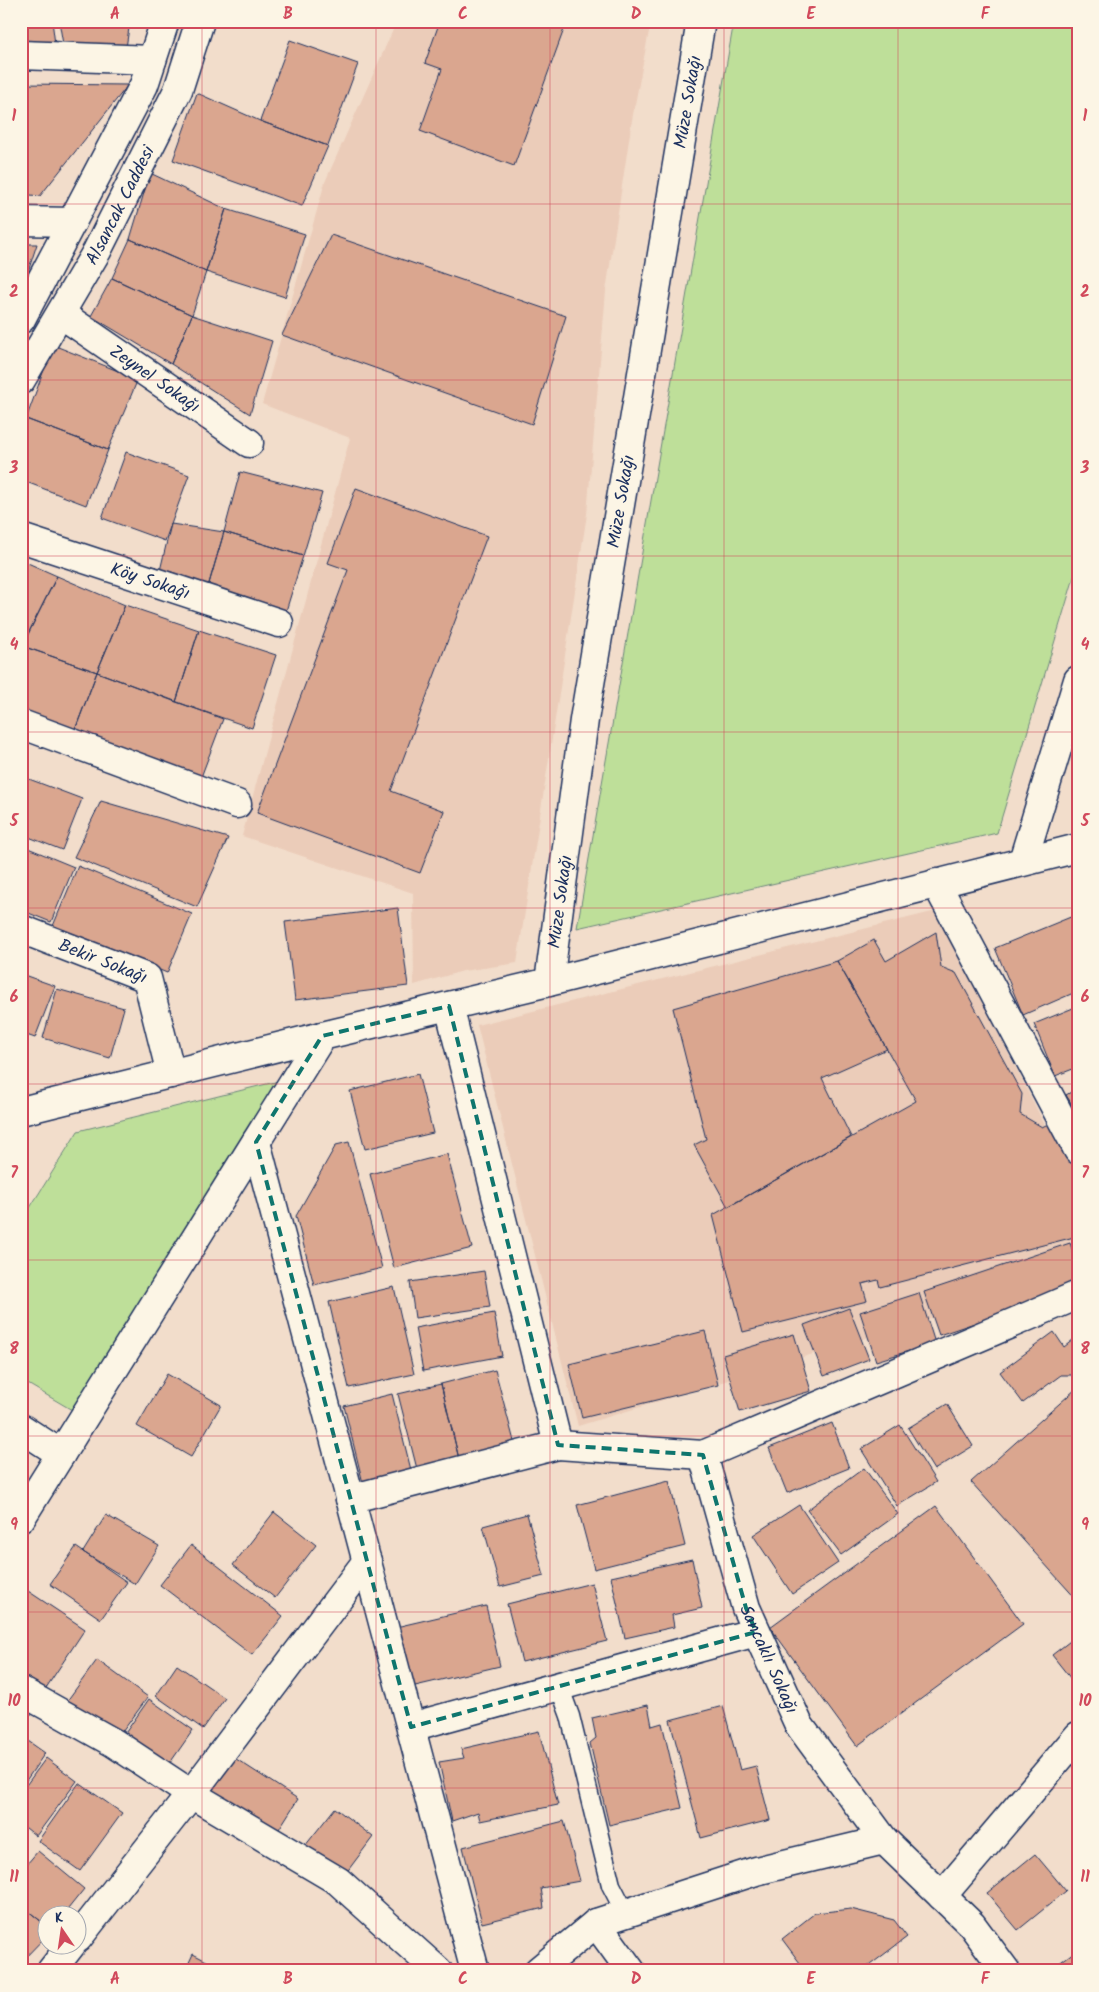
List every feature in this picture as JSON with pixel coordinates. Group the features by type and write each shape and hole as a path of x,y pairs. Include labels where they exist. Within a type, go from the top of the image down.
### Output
{"street":[{"name":"Alsancak Caddesi","path":"21,319 144,85 165,21"},
{"name":"Alsancak Caddesi","path":"21,380 97,252 178,90 200,21"},
{"name":"Müze Sokağı","path":"550,982 585,710 701,21"},
{"path":"21,55 152,60"},
{"path":"21,221 72,222"},
{"name":"Zeynel Sokağı","path":"61,314 249,443"},
{"name":"Köy Sokağı","path":"21,538 279,623"},
{"path":"1023,862 1078,680"},
{"path":"21,724 237,804"},
{"path":"21,1111 322,1036 550,982 1078,848"},
{"path":"936,883 1078,1150"},
{"name":"Bekir Sokağı","path":"21,929 146,978 171,1074"},
{"path":"449,1006 558,1444"},
{"path":"21,1518 322,1036"},
{"path":"256,1142 475,1971"},
{"path":"350,1498 558,1444 703,1455 1078,1295"},
{"path":"21,1428 61,1454"},
{"name":"Sancaklı Sokağı","path":"703,1455 746,1608 799,1725 884,1840 972,1925 1006,1971"},
{"path":"88,1925 191,1794 367,1561"},
{"path":"411,1727 756,1632"},
{"path":"21,1691 114,1743 191,1794 338,1881 438,1971"},
{"path":"942,1896 1078,1736"},
{"path":"538,1971 596,1923 756,1871 884,1840"},
{"path":"596,1923 631,1971"},
{"path":"51,1971 64,1954"}],"lane":[{"path":"559,1686 570,1716 611,1885 626,1914"}],"highlighted area":[{"path":"449,1006 558,1445 703,1455 746,1608 756,1632 411,1727 256,1142 322,1036"}],"shaded area":[{"path":"397,21 651,21 632,120 606,291 587,514 517,963 463,971 414,985 413,893 242,836 350,438 262,404 325,182"},
{"path":"936,911 1078,1190 1078,1273 578,1426 477,1025"}],"green space":[{"path":"734,21 1078,21 1078,564 997,833 577,928"},
{"path":"307,1074 89,1420 21,1380 21,1222 78,1131"}],"building":[{"path":"21,21 52,21 55,44 21,43"},
{"path":"59,21 130,21 126,48 63,44"},
{"path":"440,21 567,21 514,166 420,131 442,69 425,63"},
{"path":"290,40 358,64 328,146 260,121"},
{"path":"21,84 128,85 40,196 21,194"},
{"path":"197,93 260,121 328,146 302,206 173,160"},
{"path":"150,173 226,209 206,272 130,239"},
{"path":"226,209 305,234 285,297 206,272"},
{"path":"331,235 566,316 532,424 282,335"},
{"path":"130,239 206,272 192,315 112,278"},
{"path":"21,244 37,244 21,293"},
{"path":"112,278 192,315 171,364 91,316"},
{"path":"192,315 272,341 250,414 171,364"},
{"path":"53,345 138,379 108,450 26,419"},
{"path":"26,419 108,450 86,505 21,480 21,430"},
{"path":"126,452 189,475 165,541 102,518"},
{"path":"240,472 322,493 303,556 224,532"},
{"path":"356,488 487,536 391,791 444,811 420,873 257,813 348,570 328,563"},
{"path":"171,524 224,532 208,587 159,575"},
{"path":"224,532 303,556 286,611 208,587"},
{"path":"21,560 57,576 22,646 21,645"},
{"path":"57,576 125,605 97,672 22,646"},
{"path":"125,605 199,630 176,702 97,672"},
{"path":"199,630 276,655 252,728 176,702"},
{"path":"22,646 97,672 75,730 21,713"},
{"path":"97,672 223,719 201,777 75,730"},
{"path":"21,776 82,799 62,850 21,834"},
{"path":"101,801 228,838 197,907 74,857"},
{"path":"28,848 74,867 51,922 21,910 21,863"},
{"path":"78,866 192,914 167,973 53,926"},
{"path":"398,908 408,986 295,1000 285,922"},
{"path":"1078,914 1078,991 1023,1015 995,948"},
{"path":"936,932 941,967 956,973 1022,1094 1020,1114 1042,1127 1052,1122 1078,1167 1078,1236 880,1287 878,1280 862,1284 867,1301 743,1332 713,1215 916,1101 837,961 874,940 886,961"},
{"path":"837,961 887,1049 822,1078 851,1137 728,1207 694,1145 706,1139 673,1008"},
{"path":"21,974 55,986 35,1038 21,1033"},
{"path":"57,989 124,1008 110,1058 43,1038"},
{"path":"1078,1006 1078,1067 1055,1076 1034,1024"},
{"path":"418,1074 433,1133 365,1149 350,1091"},
{"path":"1078,1088 1078,1114 1066,1095"},
{"path":"349,1142 382,1268 314,1285 296,1216 336,1145"},
{"path":"447,1154 472,1248 394,1268 370,1174"},
{"path":"1070,1243 1078,1267 1078,1288 939,1335 924,1292"},
{"path":"484,1271 490,1307 415,1318 410,1282"},
{"path":"394,1287 414,1374 349,1388 329,1302"},
{"path":"919,1293 935,1343 876,1361 860,1312"},
{"path":"849,1308 869,1359 824,1376 804,1325"},
{"path":"494,1313 502,1356 423,1371 415,1328"},
{"path":"705,1331 718,1385 582,1418 569,1364"},
{"path":"1054,1332 1064,1347 1078,1336 1078,1375 1061,1375 1023,1403 1000,1372"},
{"path":"794,1334 811,1391 740,1412 723,1355"},
{"path":"495,1370 515,1445 459,1459 441,1384"},
{"path":"167,1374 221,1405 191,1457 137,1426"},
{"path":"441,1384 459,1459 417,1469 398,1394"},
{"path":"1078,1389 1078,1601 971,1482"},
{"path":"392,1394 411,1470 363,1483 344,1406"},
{"path":"947,1404 973,1446 934,1470 908,1428"},
{"path":"832,1423 849,1468 787,1493 769,1448"},
{"path":"900,1425 936,1482 897,1506 861,1449"},
{"path":"864,1468 898,1514 841,1555 807,1510"},
{"path":"669,1481 685,1546 594,1569 577,1505"},
{"path":"799,1505 838,1563 792,1594 753,1535"},
{"path":"936,1506 1023,1624 857,1746 770,1627"},
{"path":"274,1512 316,1545 275,1598 233,1565"},
{"path":"527,1514 544,1576 500,1587 483,1526"},
{"path":"106,1515 159,1546 135,1584 83,1552"},
{"path":"191,1545 283,1616 252,1655 160,1585"},
{"path":"76,1547 127,1582 101,1619 50,1584"},
{"path":"692,1559 702,1608 672,1615 674,1627 625,1638 611,1577"},
{"path":"592,1583 607,1641 522,1662 507,1604"},
{"path":"22,1587 85,1629 44,1691 21,1676"},
{"path":"486,1606 500,1666 411,1687 396,1627"},
{"path":"1078,1635 1078,1682 1075,1684 1052,1655"},
{"path":"97,1660 148,1697 114,1743 64,1705"},
{"path":"177,1665 225,1698 203,1729 156,1696"},
{"path":"149,1699 193,1730 165,1770 121,1739"},
{"path":"648,1705 652,1726 662,1723 682,1808 609,1825 590,1743 596,1738 592,1718"},
{"path":"723,1706 740,1770 756,1766 770,1820 701,1838 670,1720"},
{"path":"539,1731 558,1805 480,1821 478,1812 452,1821 439,1762 464,1758 461,1749"},
{"path":"21,1736 45,1753 21,1788"},
{"path":"233,1757 298,1799 272,1840 207,1798"},
{"path":"46,1758 77,1781 36,1836 21,1824 21,1792"},
{"path":"79,1783 122,1813 80,1871 38,1841"},
{"path":"335,1808 373,1837 340,1881 301,1851"},
{"path":"564,1821 580,1881 541,1888 544,1908 482,1923 463,1847"},
{"path":"38,1851 84,1889 72,1904 38,1904 38,1919 21,1905 21,1871"},
{"path":"1035,1854 1066,1891 1018,1930 987,1893"},
{"path":"21,1905 38,1919 38,1944 21,1962"},
{"path":"851,1909 894,1920 907,1937 862,1971 806,1971 782,1939 815,1913"},
{"path":"1078,1949 1078,1971 1057,1971 1054,1967"},
{"path":"193,1954 226,1971 185,1971"}]}
